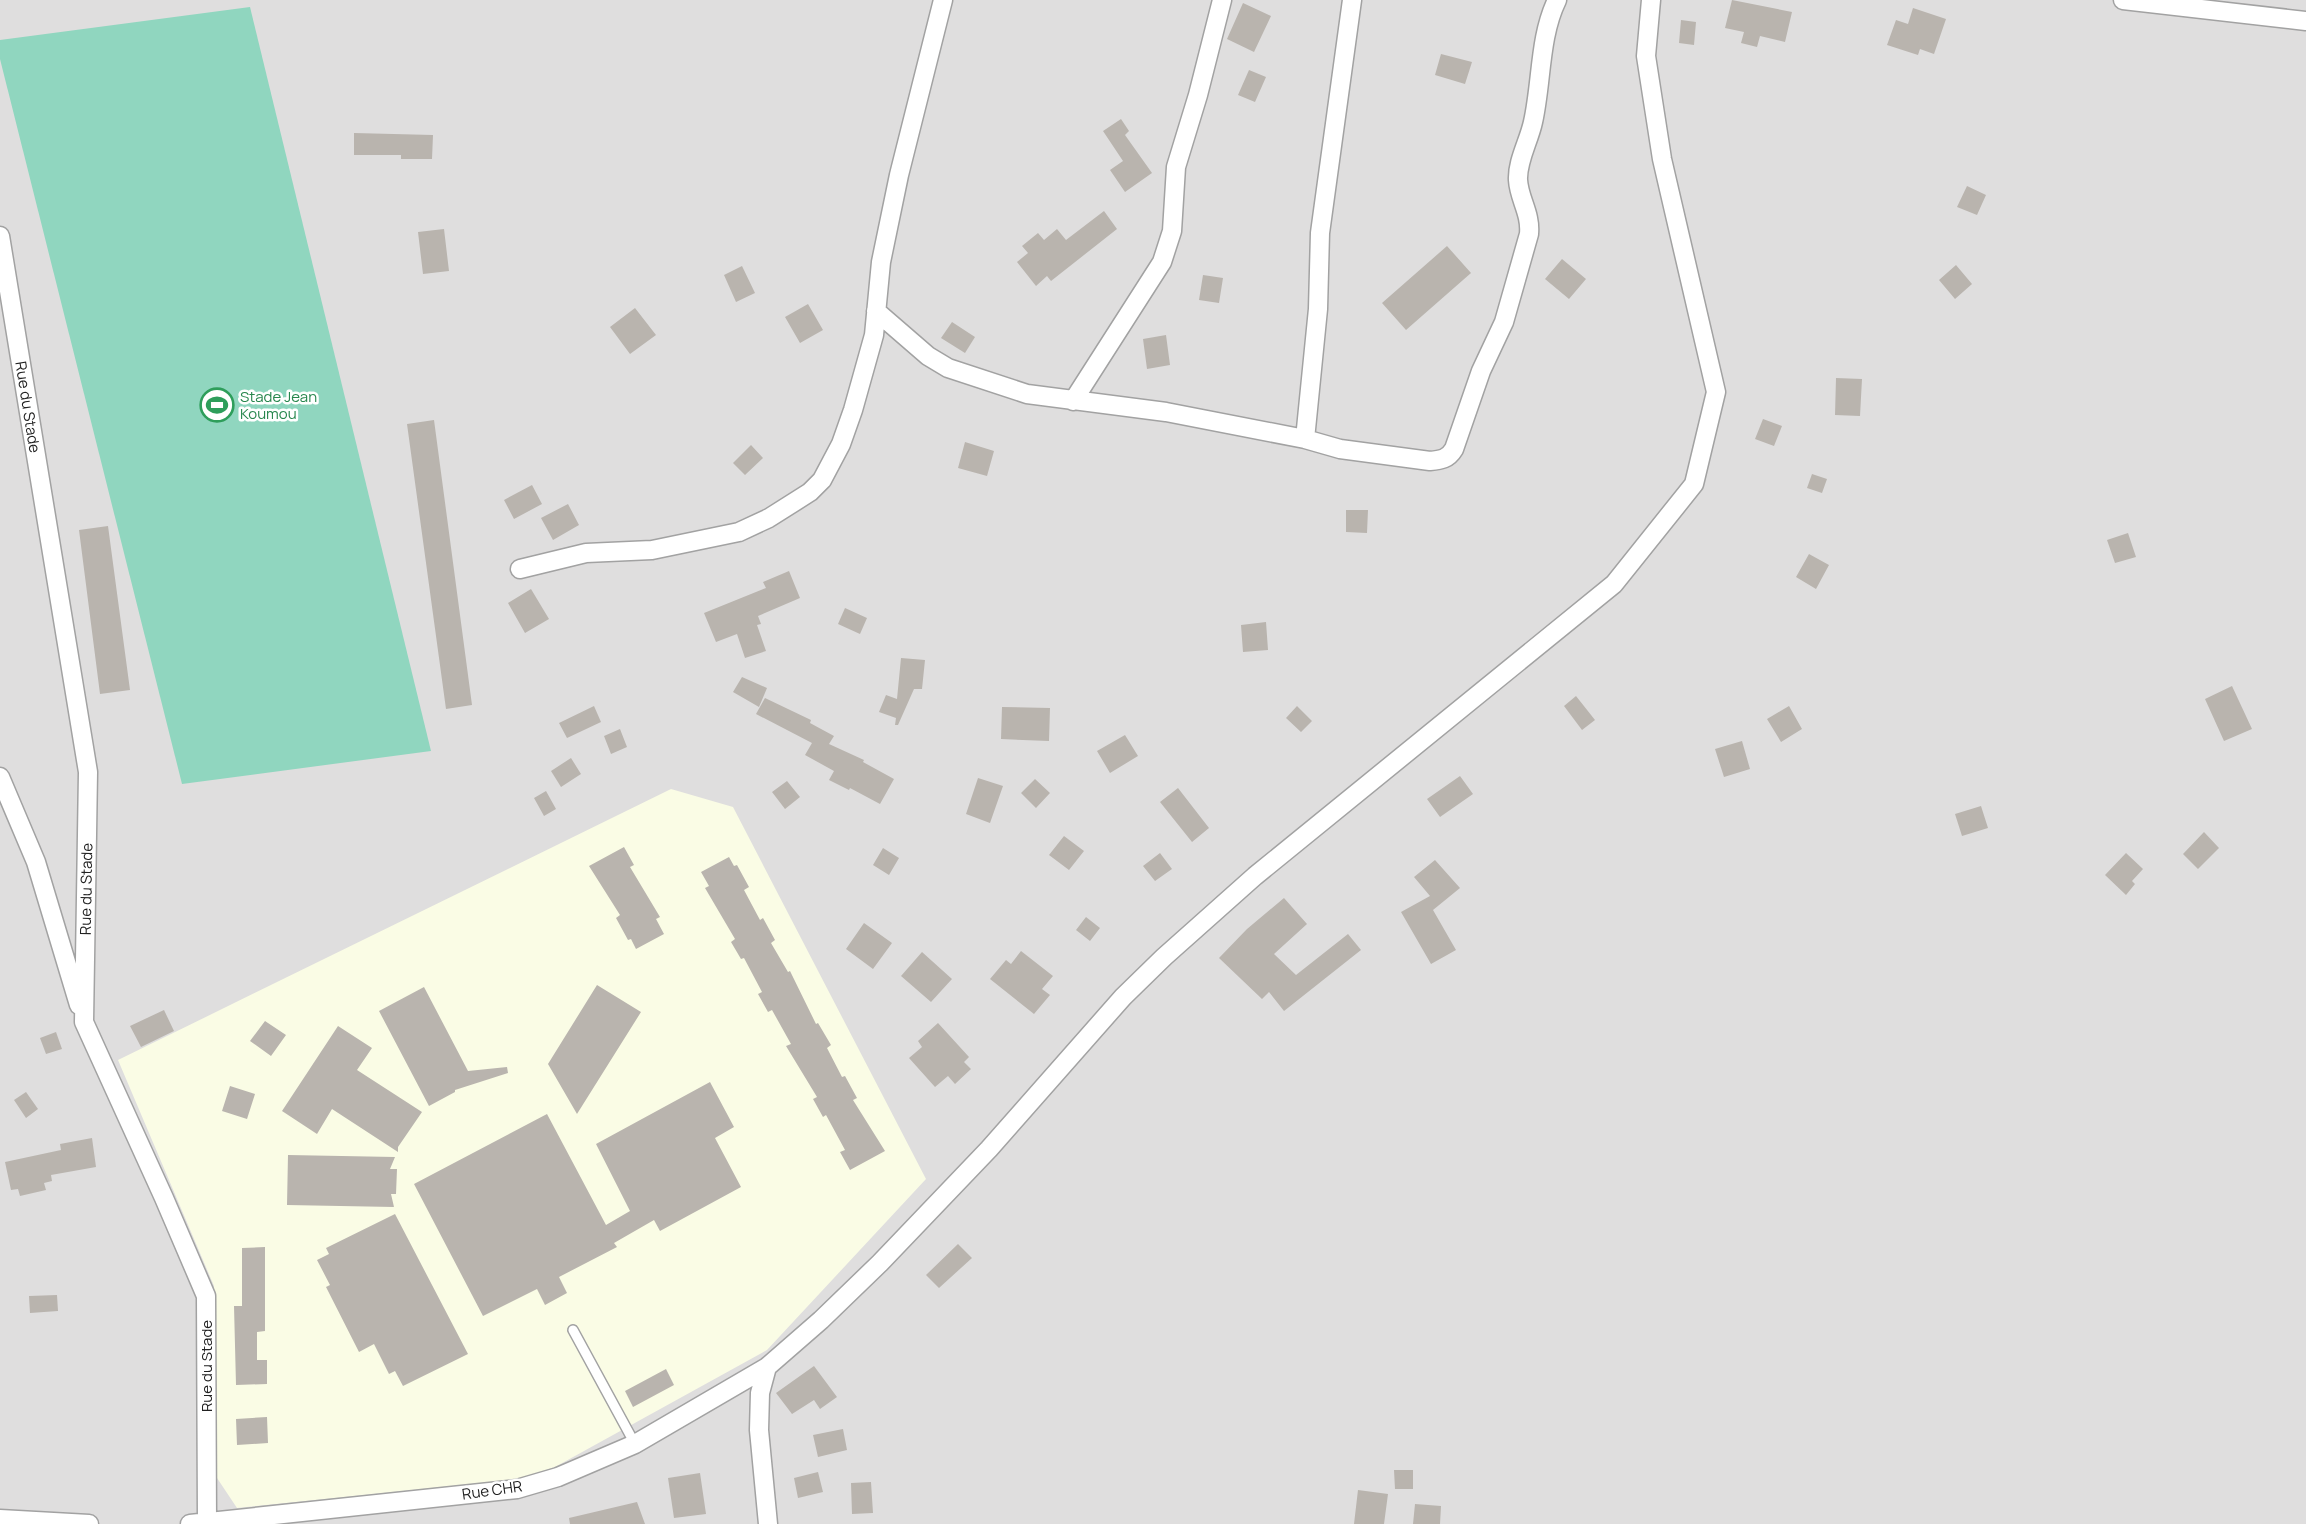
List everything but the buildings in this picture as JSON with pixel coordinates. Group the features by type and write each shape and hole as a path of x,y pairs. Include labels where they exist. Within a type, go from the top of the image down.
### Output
{"street":[{"path":"520,569 586,553 652,550 739,532 770,518 810,492 822,480 841,444 854,410 874,335 881,262 898,175 943,0"},
{"path":"1073,401 1162,261 1168,246 1172,231 1176,167 1198,95 1222,0"},
{"path":"1305,439 1318,309 1320,233 1353,0"},
{"path":"876,311 928,356 948,368 1027,394 1166,412 1305,439 1340,449 1430,461 1444,459 1450,456 1454,449 1481,371 1504,322 1529,234 1530,221 1518,182 1533,122 1552,11 1557,0"},
{"name":"Rue CHR","path":"199,1523 517,1489 558,1477 635,1444 767,1367 880,1263 989,1149 1123,997 1164,957 1255,876 1614,584 1694,484 1716,392 1662,159 1646,56 1650,0"},
{"path":"2123,0 2306,21"},
{"name":"Rue du Stade","path":"0,236 88,772 84,1022 206,1296 199,1523"},
{"path":"874,335 895,328"},
{"path":"0,777 36,862 84,1022"},
{"path":"767,1367 760,1393 759,1430 768,1524"},
{"path":"0,1519 89,1524"}],"lane":[{"path":"573,1330 635,1444"}],"shaded area":[{"path":"0,0 2306,0 2306,1524 0,1524"},
{"path":"671,789 733,807 926,1179 767,1350 555,1467 519,1479 237,1508 217,1478 214,1286 118,1060"}],"green space":[{"name":"Stade Jean Koumou","path":"250,7 431,751 182,784 0,59 0,40"}],"place":[{"name":"Stade Jean Koumou","path":"217,405"}]}
